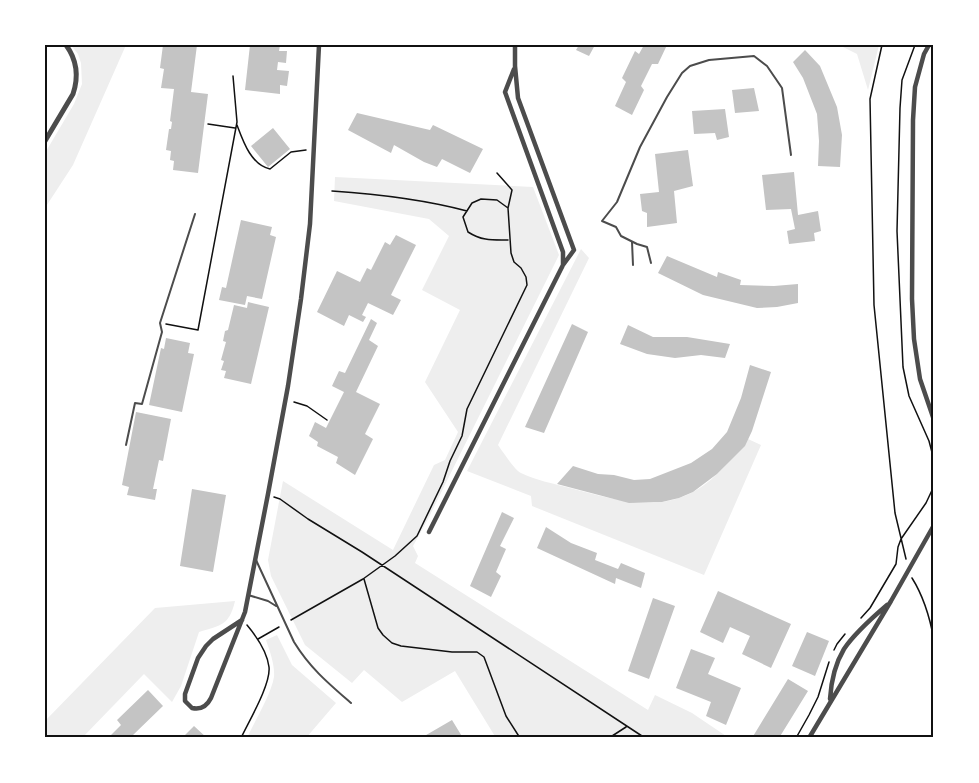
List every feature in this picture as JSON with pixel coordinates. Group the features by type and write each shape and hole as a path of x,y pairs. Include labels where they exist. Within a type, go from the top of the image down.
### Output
{"street":[{"path":"45,141 73,94 76,82 75,64 66,45"},
{"path":"242,620 213,639 200,655 184,694 185,700 192,708 201,708 210,701 242,620 268,494 285,402 310,224 319,45"},
{"path":"429,532 563,265 574,250 518,98 515,45"},
{"path":"929,45 924,54 915,87 912,120 912,299 914,339 920,379 934,420"},
{"path":"515,66 505,92 561,245 563,265"},
{"path":"809,738 934,525"},
{"path":"830,702 831,682 844,650 866,624 891,601"}],"lane":[{"path":"651,263 647,247 621,236 616,227 602,221 617,202 640,147 667,97 682,73 690,66 709,60 754,56 767,66 782,88 791,155"},
{"path":"126,445 135,403 142,404 162,332 160,323 195,214"},
{"path":"632,242 633,265"},
{"path":"255,558 294,642 309,664 351,703"},
{"path":"248,595 268,601 278,608"}],"path":[{"path":"882,45 870,99 874,305 895,513 908,571 921,595 934,640"},
{"path":"160,323 198,330 236,126 233,76"},
{"path":"208,124 236,126"},
{"path":"236,126 245,147 265,168 270,169 291,152 306,149 314,154"},
{"path":"258,639 363,579 395,556 417,536 462,436 467,409 527,285 521,268 514,262 509,240 508,208 512,190 497,173"},
{"path":"332,191 395,197 446,205 467,211"},
{"path":"508,208 497,200 481,199 472,202 463,217 468,232 478,238 492,241 509,240"},
{"path":"285,402 307,406 327,420"},
{"path":"901,539 934,486"},
{"path":"268,494 280,499 382,565 645,738"},
{"path":"363,579 378,628 392,642 401,646 452,652 477,652 484,657 506,716 520,738"},
{"path":"241,738 268,680 269,667 258,639 242,620"},
{"path":"609,738 627,726"}],"shaded area":[{"path":"71,45 126,45 73,165 45,208 45,153 74,104 82,84 81,63"},
{"path":"839,45 879,45 868,90 857,54"},
{"path":"335,177 533,187 559,255 413,546 418,556 415,563 648,710 655,695 692,713 729,738 496,738 455,671 402,702 364,670 352,683 305,645 271,576 268,560 283,481 393,550 434,465 445,460 458,432 425,382 460,310 422,290 449,236 429,219 334,201"},
{"path":"581,249 589,258 498,445 521,473 545,482 600,496 646,503 676,499 691,493 715,476 748,439 761,445 704,575 532,506 531,496 467,471"},
{"path":"235,601 227,620 213,628 199,632 181,686 172,702 144,674 82,738 45,738 45,721 155,608"},
{"path":"277,635 292,665 336,703 306,738 247,738 266,700 274,677 272,658 266,640"}],"building":[{"path":"163,45 197,45 191,92 208,94 198,173 173,170 174,161 170,160 171,151 166,150 172,122 170,121 174,89 161,88 164,69 160,68"},
{"path":"250,45 280,45 279,51 287,51 286,63 278,62 277,70 289,71 287,86 280,85 280,94 245,90"},
{"path":"579,45 595,45 589,56 576,50"},
{"path":"644,45 667,45 658,64 652,64 641,86 644,90 632,115 615,106 626,82 622,78 635,51 639,54"},
{"path":"805,50 820,66 837,107 842,135 840,167 818,166 817,114 803,78 793,62"},
{"path":"754,88 759,111 735,113 732,90"},
{"path":"725,109 729,137 717,140 715,133 694,134 692,111"},
{"path":"357,113 430,130 433,125 483,149 470,173 442,159 437,167 394,145 391,153 348,130"},
{"path":"273,128 290,149 268,167 251,146"},
{"path":"688,150 693,186 674,191 677,223 647,227 647,213 642,211 640,194 659,192 655,154"},
{"path":"794,172 798,215 818,211 821,231 814,233 815,241 789,244 787,231 795,229 791,209 766,210 762,175"},
{"path":"241,220 272,227 270,235 276,237 262,299 247,296 245,305 219,300 222,287 226,288"},
{"path":"396,235 416,245 391,295 401,300 393,315 368,303 362,315 366,317 363,322 349,315 344,326 317,312 337,271 360,282 367,268 371,270 385,242 390,245"},
{"path":"667,256 717,277 718,272 741,280 740,285 798,284 798,303 757,308 703,295 658,273"},
{"path":"248,302 269,307 251,384 224,378 226,371 221,370 226,342 223,341 225,331 228,330 234,305 247,308"},
{"path":"371,319 377,323 369,340 378,346 356,392 380,404 365,434 373,439 355,475 336,463 338,457 317,446 318,442 309,436 315,422 326,428 344,392 332,386 339,371 345,373"},
{"path":"572,324 588,332 544,433 525,427"},
{"path":"628,325 653,337 687,337 730,344 725,358 701,355 675,358 647,354 620,344"},
{"path":"166,338 190,343 188,353 194,354 182,412 149,405 161,348 164,349"},
{"path":"750,365 771,372 752,431 745,446 717,474 693,492 662,502 629,503 557,484 573,466 598,474 634,480 650,479 691,463 712,449 727,432 741,398"},
{"path":"136,412 171,419 163,461 159,460 153,489 157,489 155,500 127,495 129,487 122,485"},
{"path":"192,489 226,495 213,572 180,566"},
{"path":"502,512 514,518 500,546 506,549 496,572 501,576 491,597 470,586"},
{"path":"546,527 571,543 597,553 595,560 618,569 621,563 645,573 641,588 616,578 615,584 537,548"},
{"path":"718,591 791,624 771,668 742,654 750,636 730,627 723,643 700,632"},
{"path":"653,598 675,606 649,679 628,671"},
{"path":"807,632 829,641 815,676 792,666"},
{"path":"691,649 715,658 708,674 741,688 726,725 706,716 711,702 676,688"},
{"path":"788,679 808,691 779,738 752,738"},
{"path":"148,690 163,706 133,735 135,738 108,738 121,725 117,720"},
{"path":"452,720 463,738 421,738"},
{"path":"194,726 207,738 182,738"}]}
